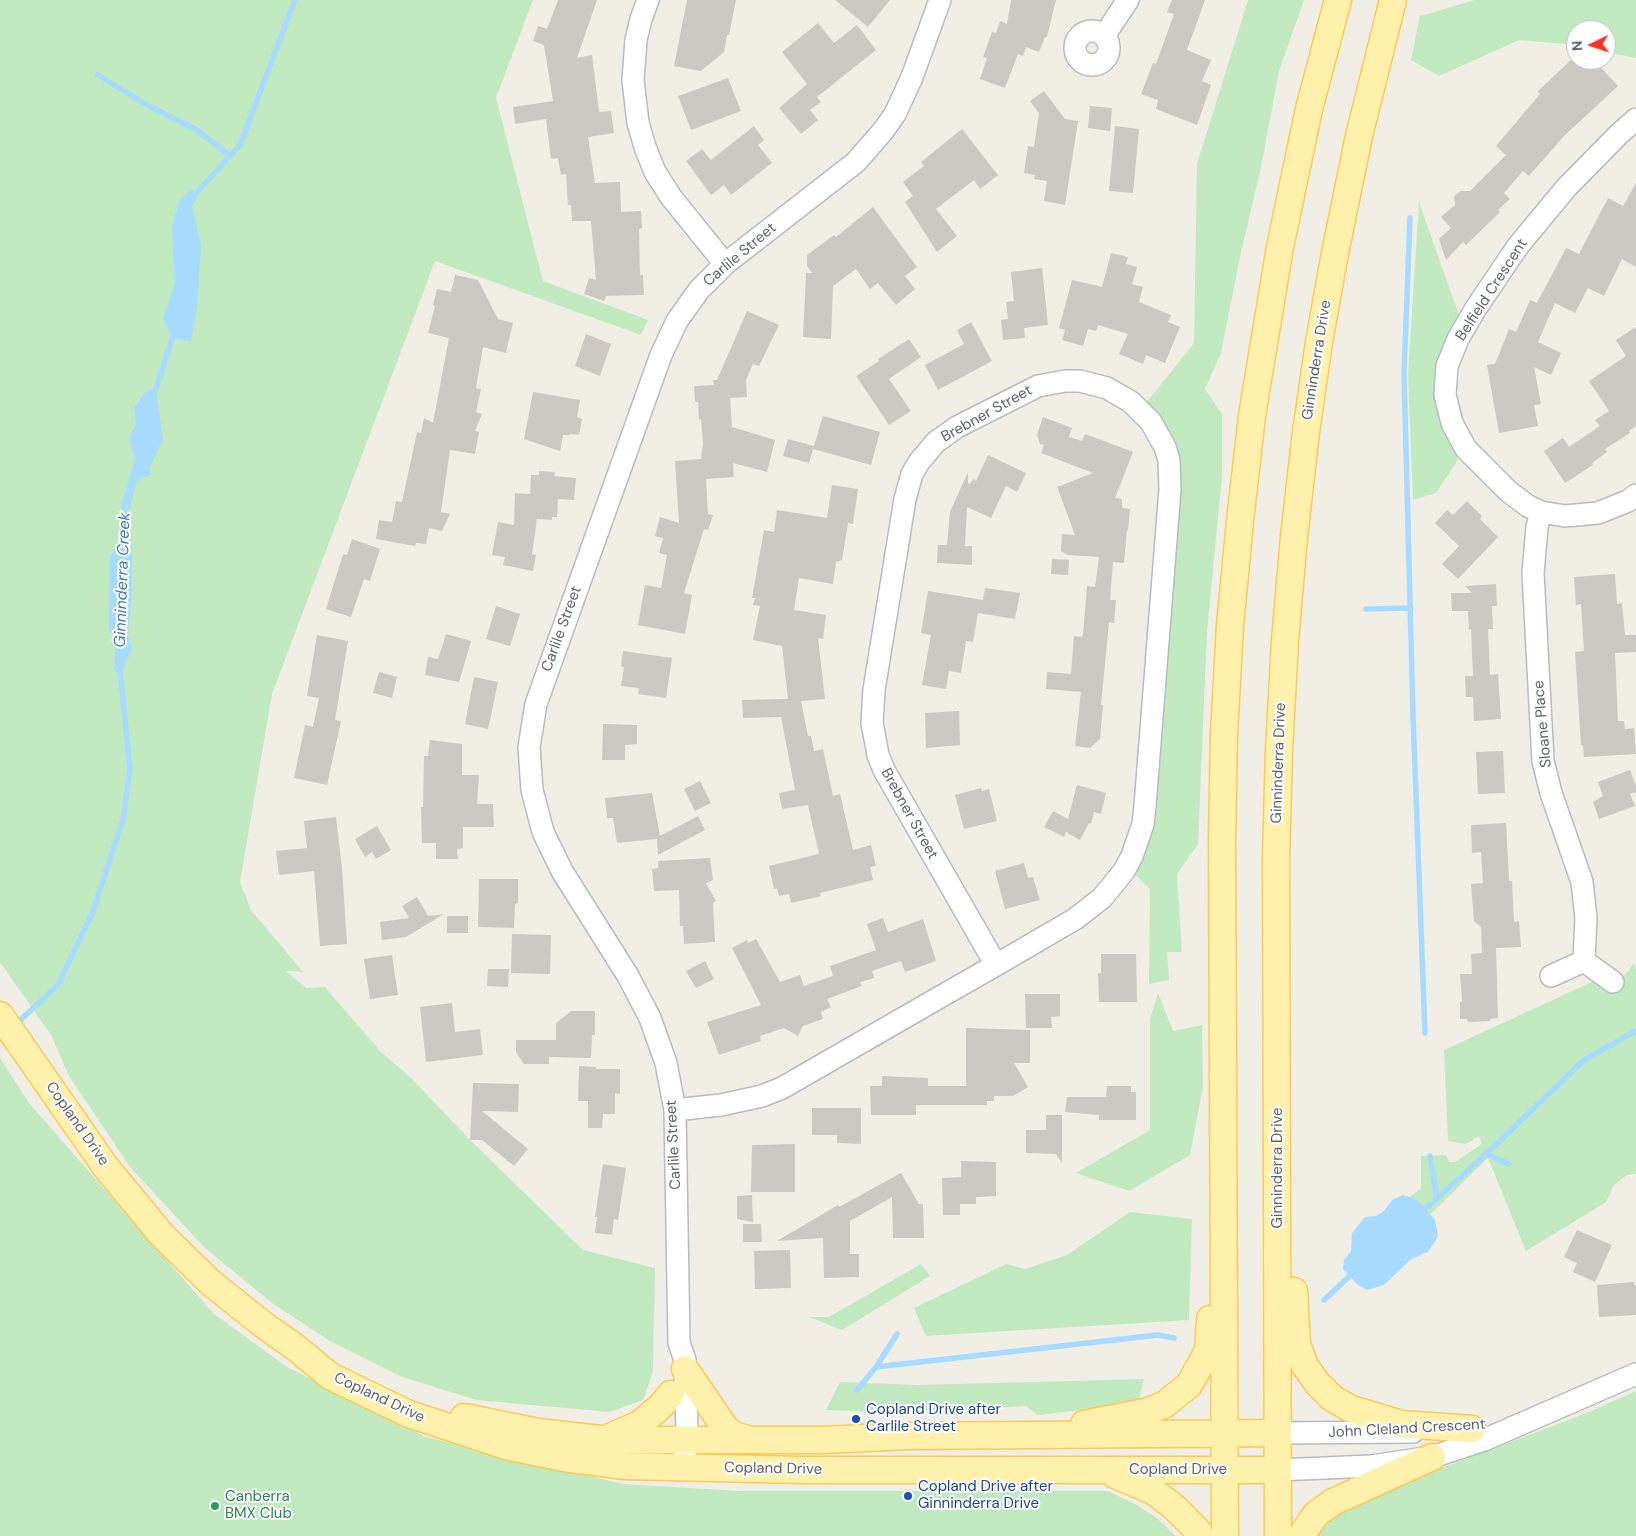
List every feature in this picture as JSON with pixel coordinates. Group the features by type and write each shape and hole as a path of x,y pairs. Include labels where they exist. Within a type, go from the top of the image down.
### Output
{"main road":[{"path":"1225,1536 1220,1212 1223,1104 1222,841 1224,734 1230,626 1252,416 1280,248 1309,109 1338,0"},
{"name":"Ginninderra Drive","path":"1278,1536 1278,1433 1284,1212 1278,1100 1276,858 1285,641 1306,432 1335,252 1359,136 1393,0"},
{"name":"Copland Drive","path":"0,1015 106,1166 161,1234 211,1283 295,1347 409,1414 506,1446 564,1458 625,1466 760,1470 1278,1470"},
{"path":"1034,1435 1145,1412 1164,1405 1189,1385 1208,1351 1220,1212"},
{"path":"1284,1212 1297,1344 1305,1366 1318,1384 1332,1398 1351,1408 1401,1424 1472,1429"},
{"path":"686,1369 726,1429 734,1435 750,1440"},
{"name":"Copland Drive","path":"334,1370 471,1419 538,1432 605,1439 777,1441 908,1436 1278,1433"},
{"path":"605,1439 640,1424 661,1406 671,1394"},
{"path":"1301,1536 1316,1514 1333,1502 1432,1457"},
{"path":"1100,1470 1126,1478 1153,1491 1174,1507 1198,1531 1200,1536"}],"street":[{"path":"648,0 636,40 633,80 638,123 656,172 671,197 726,264"},
{"name":"Carlile Street","path":"681,1440 672,1430 672,1366 679,1343 675,1110 666,1063 650,1018 628,976 562,871 543,832 532,790 529,747 536,704 661,355 677,321 699,290 726,264 856,162 883,131 895,114 912,77 940,0"},
{"path":"1104,36 1128,0"},
{"name":"Belfield Crescent","path":"1636,119 1566,188 1518,246 1462,331 1447,366 1445,395 1452,423 1466,449 1508,491 1528,506 1541,512 1565,516 1598,513 1628,501 1636,495"},
{"name":"Brebner Street","path":"675,1110 762,1096 782,1088 996,965 1075,919 1102,898 1124,871 1132,856 1143,824 1170,489 1169,460 1151,422 1132,402 1107,388 1080,381 1065,381 1038,386 958,426 936,442 919,462 912,474 905,499 874,690 872,723 878,755 884,770 996,965"},
{"name":"Sloane Place","path":"1541,512 1537,527 1533,573 1544,761 1551,793 1582,882 1586,918 1584,961"},
{"path":"1551,976 1584,961 1613,982"},
{"name":"Carlile Street","path":"679,1343 686,1369 681,1440 684,1468"},
{"name":"John Cleland Crescent","path":"1278,1470 1371,1466 1432,1457 1484,1440 1636,1374"},
{"name":"John Cleland Crescent","path":"1278,1433 1413,1432 1472,1429 1536,1417"}],"green space":[{"path":"0,0 533,0 496,98 543,281 648,320 641,335 435,261 272,694 240,882 251,910 303,972 286,971 306,988 325,987 380,1051 411,1078 470,1140 583,1250 655,1268 653,1371 643,1400 610,1412 476,1400 400,1376 330,1341 272,1303 205,1248 130,1167 69,1076 51,1035 0,962"},
{"path":"1248,0 1304,0 1279,71 1261,167 1241,252 1221,353 1205,389 1222,414 1222,476 1207,632 1198,844 1177,874 1182,952 1167,952 1169,980 1149,984 1150,889 1136,875 1150,832 1162,727 1176,550 1180,468 1168,429 1147,402 1194,343 1197,164"},
{"path":"1475,0 1636,0 1636,58 1616,54 1616,20 1566,20 1566,44 1519,40 1439,76 1411,60 1420,16"},
{"path":"1419,202 1460,318 1436,364 1438,414 1458,460 1436,493 1413,500 1408,374"},
{"path":"1634,963 1636,970 1636,1174 1627,1175 1614,1185 1606,1202 1526,1251 1488,1158 1430,1215 1417,1199 1409,1197 1421,1189 1421,1156 1446,1155 1449,1162 1455,1162 1482,1144 1479,1136 1466,1144 1448,1141 1444,1050 1596,980 1617,986"},
{"path":"1158,993 1173,1031 1202,1025 1203,1086 1190,1155 1129,1191 1076,1173 1150,1130 1150,1019"},
{"path":"0,1058 29,1103 213,1313 287,1367 426,1437 623,1484 740,1491 1108,1491 1137,1505 1157,1518 1175,1536 0,1536"},
{"path":"1130,1212 1192,1219 1189,1320 926,1336 914,1308 1006,1264 1025,1269 1067,1255"},
{"path":"921,1264 930,1276 842,1330 809,1317 829,1317"},
{"path":"1144,1379 1138,1403 1038,1415 1026,1406 911,1413 826,1410 840,1382 918,1385"},
{"path":"1636,1391 1636,1536 1311,1536 1312,1531 1376,1489 1453,1464 1584,1414"}],"water":[{"path":"193,188 196,199 192,206 201,244 197,309 191,341 172,338 163,318 175,284 172,227 179,201"},
{"path":"156,389 163,439 150,467 150,475 137,480 130,509 125,508 121,506 135,459 129,439 136,424 134,408 147,390"},
{"path":"122,538 132,555 132,595 128,635 132,649 120,677 114,669 116,637 109,631 110,557"},
{"path":"1403,1195 1417,1199 1435,1220 1438,1236 1429,1251 1410,1260 1384,1285 1367,1290 1358,1285 1343,1269 1344,1260 1351,1251 1352,1233 1365,1217 1376,1216 1384,1211 1392,1200"}],"building":[{"path":"558,0 597,0 577,58 592,55 599,112 611,111 614,133 588,137 595,183 620,182 621,212 641,211 642,228 639,229 640,275 643,275 644,295 606,296 604,301 584,294 589,278 596,280 591,221 572,221 571,205 568,205 566,174 561,175 558,158 551,159 546,119 515,124 513,107 553,101 544,45 533,41 538,26 547,29"},
{"path":"687,0 736,0 724,52 701,71 674,66"},
{"path":"835,0 890,0 868,27"},
{"path":"1011,0 1056,0 1047,37 1045,37 1039,52 1026,47 1023,56 1018,54 1005,88 980,79 987,58 983,57 992,32 996,33 1000,21 1007,24"},
{"path":"1172,0 1205,0 1187,50 1211,60 1202,81 1211,85 1197,125 1156,109 1158,100 1141,94 1153,63 1156,64 1174,14 1167,12"},
{"path":"818,23 834,43 857,25 876,50 817,97 821,102 810,110 818,120 801,134 779,108 807,84 782,52"},
{"path":"1566,65 1566,70 1603,70 1618,86 1564,136 1529,176 1523,171 1504,193 1510,199 1498,210 1500,212 1466,245 1463,242 1446,260 1439,239 1451,228 1441,217 1455,205 1454,196 1461,191 1470,191 1506,155 1496,146 1540,94 1538,91"},
{"path":"728,78 741,111 691,130 678,96"},
{"path":"1044,91 1065,119 1078,121 1065,205 1044,201 1047,181 1034,179 1035,175 1024,173 1028,146 1034,147 1039,113 1030,101"},
{"path":"1090,106 1112,108 1110,131 1088,128"},
{"path":"754,126 764,140 758,145 772,163 731,195 724,185 711,195 686,161 702,149 711,160"},
{"path":"1115,126 1139,129 1133,193 1109,191"},
{"path":"962,129 998,175 980,189 974,180 936,209 957,236 937,252 905,202 913,196 903,182 924,166 921,162"},
{"path":"1636,183 1636,267 1622,259 1604,296 1588,288 1575,313 1555,303 1538,342 1561,353 1551,375 1534,367 1541,404 1534,405 1538,426 1499,433 1487,365 1495,364 1509,329 1516,332 1530,300 1537,303 1566,248 1579,254 1608,198 1623,206"},
{"path":"873,207 917,267 905,276 915,289 896,305 878,283 870,289 856,269 833,286 831,339 803,337 806,273 812,273 807,266 807,255 834,235 836,237"},
{"path":"1111,253 1128,257 1126,264 1137,267 1132,284 1143,287 1139,302 1171,315 1168,322 1180,327 1165,363 1146,355 1143,364 1119,354 1128,334 1098,325 1096,331 1088,329 1083,346 1062,340 1065,330 1059,328 1072,280 1102,287"},
{"path":"1042,268 1048,325 1024,328 1025,338 1003,340 1001,320 1008,319 1006,302 1014,301 1011,272"},
{"path":"455,275 478,280 498,319 513,323 506,353 483,347 476,388 481,389 476,412 482,414 475,431 479,432 475,454 450,450 441,512 450,514 442,531 429,528 426,544 416,543 415,546 376,539 379,520 392,522 396,501 402,502 417,432 421,433 424,418 433,423 449,338 428,333 437,289 451,292"},
{"path":"747,311 779,325 759,366 753,364 746,380 747,397 730,398 732,427 775,440 767,472 733,463 734,477 706,479 708,514 713,515 708,530 704,529 684,593 692,595 685,634 638,625 645,585 661,588 667,555 659,553 663,538 655,536 660,517 679,523 675,461 701,459 703,444 701,419 699,420 698,402 695,402 694,386 714,385 713,380 717,380"},
{"path":"971,322 992,361 938,390 925,365 964,344 957,330"},
{"path":"1636,327 1636,426 1629,431 1630,433 1605,449 1607,452 1592,463 1593,465 1565,483 1544,451 1563,438 1569,447 1600,426 1595,420 1609,411 1589,381 1626,356 1616,340"},
{"path":"586,334 611,344 600,376 575,366"},
{"path":"909,339 921,357 889,379 911,411 889,425 856,376"},
{"path":"533,392 580,400 577,417 582,419 579,435 563,435 560,451 524,439"},
{"path":"823,416 880,432 871,465 813,449"},
{"path":"1043,417 1072,428 1069,437 1082,441 1085,434 1133,452 1115,498 1122,499 1122,508 1130,509 1128,530 1124,563 1113,562 1110,600 1116,600 1114,623 1109,622 1101,705 1103,705 1100,739 1090,748 1075,746 1081,692 1046,689 1047,672 1071,674 1074,636 1082,637 1083,635 1087,586 1095,587 1099,557 1068,555 1061,551 1062,534 1075,535 1057,487 1093,473 1041,453 1044,445 1040,444 1037,435"},
{"path":"788,439 814,446 809,463 783,456"},
{"path":"988,455 1026,473 1017,492 1006,486 991,518 967,507 965,546 972,546 972,565 937,563 938,545 947,545 950,512 968,472 968,483 970,484 973,479 976,481"},
{"path":"539,471 555,472 554,476 576,478 574,500 558,499 557,517 552,517 552,520 537,519 532,554 536,555 533,571 503,565 505,557 492,555 498,522 514,525 515,493 530,494 531,475 539,475"},
{"path":"832,485 858,489 853,524 848,523 842,560 836,562 833,584 799,578 794,610 826,615 823,639 818,638 825,699 801,701 808,736 811,736 814,751 823,749 833,796 840,794 853,850 871,845 876,866 870,867 873,880 820,893 821,896 791,903 789,894 779,896 777,888 774,889 769,866 819,854 808,805 782,809 779,793 795,790 781,717 743,718 742,700 788,699 782,646 753,640 760,606 753,605 755,598 752,598 764,530 774,532 777,510 827,518"},
{"path":"1467,501 1482,516 1480,519 1498,537 1458,579 1442,564 1459,546 1435,523 1447,510 1453,515"},
{"path":"352,539 380,549 370,581 364,579 351,617 326,609 343,554 347,555"},
{"path":"1052,559 1069,560 1068,575 1051,574"},
{"path":"1615,574 1617,604 1622,603 1625,635 1636,635 1636,652 1615,653 1618,721 1624,721 1625,729 1634,728 1636,754 1584,757 1583,745 1581,745 1575,652 1584,651 1581,604 1576,605 1574,577"},
{"path":"1496,584 1497,606 1492,606 1493,629 1488,629 1490,675 1498,674 1501,719 1474,721 1473,697 1466,697 1465,676 1473,676 1471,629 1469,630 1468,611 1452,611 1451,593 1472,593 1465,586"},
{"path":"985,588 1020,593 1015,619 978,613 973,642 966,641 961,673 949,671 946,689 922,685 931,635 921,633 928,591 983,600"},
{"path":"496,606 520,614 510,646 486,639"},
{"path":"446,634 471,641 459,682 425,675 428,657 438,659"},
{"path":"317,635 348,641 335,720 341,721 327,785 294,778 305,725 313,727 319,698 307,696"},
{"path":"623,651 672,658 666,698 638,694 639,688 621,686 624,667 621,667"},
{"path":"379,672 397,677 392,698 373,693"},
{"path":"474,677 498,682 488,729 465,724"},
{"path":"959,711 960,745 926,748 925,713"},
{"path":"603,724 637,725 637,744 625,745 625,760 602,760"},
{"path":"430,740 462,744 462,775 479,775 477,804 493,804 494,827 463,827 463,848 457,849 458,859 436,859 436,843 422,843 421,807 423,807 424,756 428,756"},
{"path":"1503,751 1505,793 1478,794 1476,752"},
{"path":"1630,770 1636,786 1636,792 1630,794 1635,806 1599,819 1593,802 1603,796 1598,782"},
{"path":"700,781 711,803 695,811 684,789"},
{"path":"1077,785 1106,793 1101,814 1094,812 1091,824 1089,823 1080,840 1066,832 1064,837 1044,827 1053,811 1068,819"},
{"path":"981,788 982,791 989,789 997,821 964,829 955,795"},
{"path":"652,793 660,836 698,816 705,830 658,855 657,839 617,843 613,818 607,818 605,798"},
{"path":"336,817 342,868 347,944 320,946 314,871 279,875 276,851 307,848 304,821"},
{"path":"1506,823 1509,881 1512,881 1514,922 1519,921 1521,947 1496,948 1498,1018 1490,1019 1490,1021 1468,1022 1467,1019 1460,1019 1460,1002 1462,1001 1460,974 1472,974 1471,954 1482,953 1481,927 1474,921 1471,884 1483,883 1481,852 1472,853 1471,825"},
{"path":"377,826 391,850 376,859 372,852 365,857 355,839"},
{"path":"710,858 713,880 706,883 716,901 713,903 715,942 684,944 683,926 680,926 679,890 654,891 652,869 658,868 658,861"},
{"path":"1024,863 1028,878 1033,877 1040,900 1005,909 995,871"},
{"path":"479,879 518,879 518,903 515,904 514,928 478,927"},
{"path":"417,897 428,916 444,914 406,937 382,940 380,922 409,918 402,906"},
{"path":"447,916 468,916 468,933 447,933"},
{"path":"883,918 888,932 923,919 936,961 905,972 901,961 872,971 874,978 860,982 862,986 827,999 831,1007 821,1012 823,1019 803,1026 798,1036 784,1028 760,1036 761,1041 719,1055 707,1022 761,1005 732,948 747,940 748,943 756,939 780,982 800,975 804,986 833,976 830,966 876,950 867,924"},
{"path":"512,934 551,935 550,974 511,973"},
{"path":"1101,954 1136,954 1137,1002 1099,1002 1098,973 1101,973"},
{"path":"392,955 398,995 370,999 364,959"},
{"path":"705,961 714,979 696,988 686,971"},
{"path":"488,969 509,969 508,987 487,986"},
{"path":"1025,994 1060,994 1060,1016 1051,1017 1052,1028 1026,1028"},
{"path":"452,1003 455,1032 480,1029 483,1055 426,1062 420,1007"},
{"path":"571,1011 595,1011 595,1035 592,1035 591,1058 549,1057 549,1064 524,1064 516,1052 516,1040 556,1040 556,1023"},
{"path":"966,1028 1030,1030 1030,1063 1014,1063 1028,1087 1013,1096 994,1096 994,1101 987,1101 987,1105 916,1105 916,1115 871,1115 870,1086 882,1086 882,1076 928,1078 928,1086 966,1086"},
{"path":"579,1066 596,1067 596,1069 620,1069 620,1094 615,1093 615,1114 603,1114 602,1128 588,1128 588,1101 578,1101"},
{"path":"473,1083 519,1084 518,1112 482,1111 528,1149 514,1166 482,1140 470,1140"},
{"path":"1107,1086 1131,1086 1131,1092 1136,1092 1136,1120 1099,1120 1099,1115 1065,1112 1067,1097 1106,1097"},
{"path":"812,1108 861,1108 861,1144 837,1143 837,1135 812,1135"},
{"path":"1046,1115 1062,1115 1062,1163 1056,1154 1026,1153 1026,1130 1046,1130"},
{"path":"795,1144 795,1192 751,1192 752,1145"},
{"path":"961,1161 996,1162 996,1196 976,1197 976,1204 960,1204 960,1215 943,1215 942,1178 961,1177"},
{"path":"603,1164 626,1168 618,1220 614,1219 612,1235 595,1233 597,1217 595,1217"},
{"path":"901,1173 919,1204 923,1204 924,1238 893,1238 892,1197 850,1221 850,1254 859,1254 859,1277 824,1278 823,1238 777,1241 838,1205 839,1207"},
{"path":"752,1195 753,1222 737,1219 737,1196"},
{"path":"743,1224 761,1224 762,1242 743,1242"},
{"path":"1577,1230 1612,1245 1595,1282 1573,1272 1577,1263 1564,1257"},
{"path":"790,1250 791,1288 755,1289 754,1251"},
{"path":"1634,1282 1634,1285 1636,1285 1636,1315 1599,1317 1597,1285"}],"waterway":[{"name":"Ginninderra Creek","path":"191,199 240,145 295,0"},
{"path":"98,75 145,104 197,130 230,156"},
{"path":"1410,218 1404,373 1413,715 1425,1033"},
{"name":"Ginninderra Creek","path":"154,395 174,333"},
{"name":"Ginninderra Creek","path":"122,544 127,501"},
{"path":"1366,609 1411,608"},
{"name":"Ginninderra Creek","path":"14,1026 58,985 92,914 123,820 130,769 120,670"},
{"path":"1421,1213 1584,1060 1636,1031"},
{"path":"1486,1154 1509,1164"},
{"path":"1430,1156 1437,1199"},
{"path":"1324,1300 1354,1272"},
{"path":"876,1367 897,1334"},
{"path":"857,1390 876,1367 1158,1335 1174,1338"}],"place":[{"name":"Copland Drive after Carlile Street","path":"856,1419"},
{"name":"Copland Drive after Ginninderra Drive","path":"908,1496"},
{"name":"Canberra BMX Club","path":"215,1506"}]}
